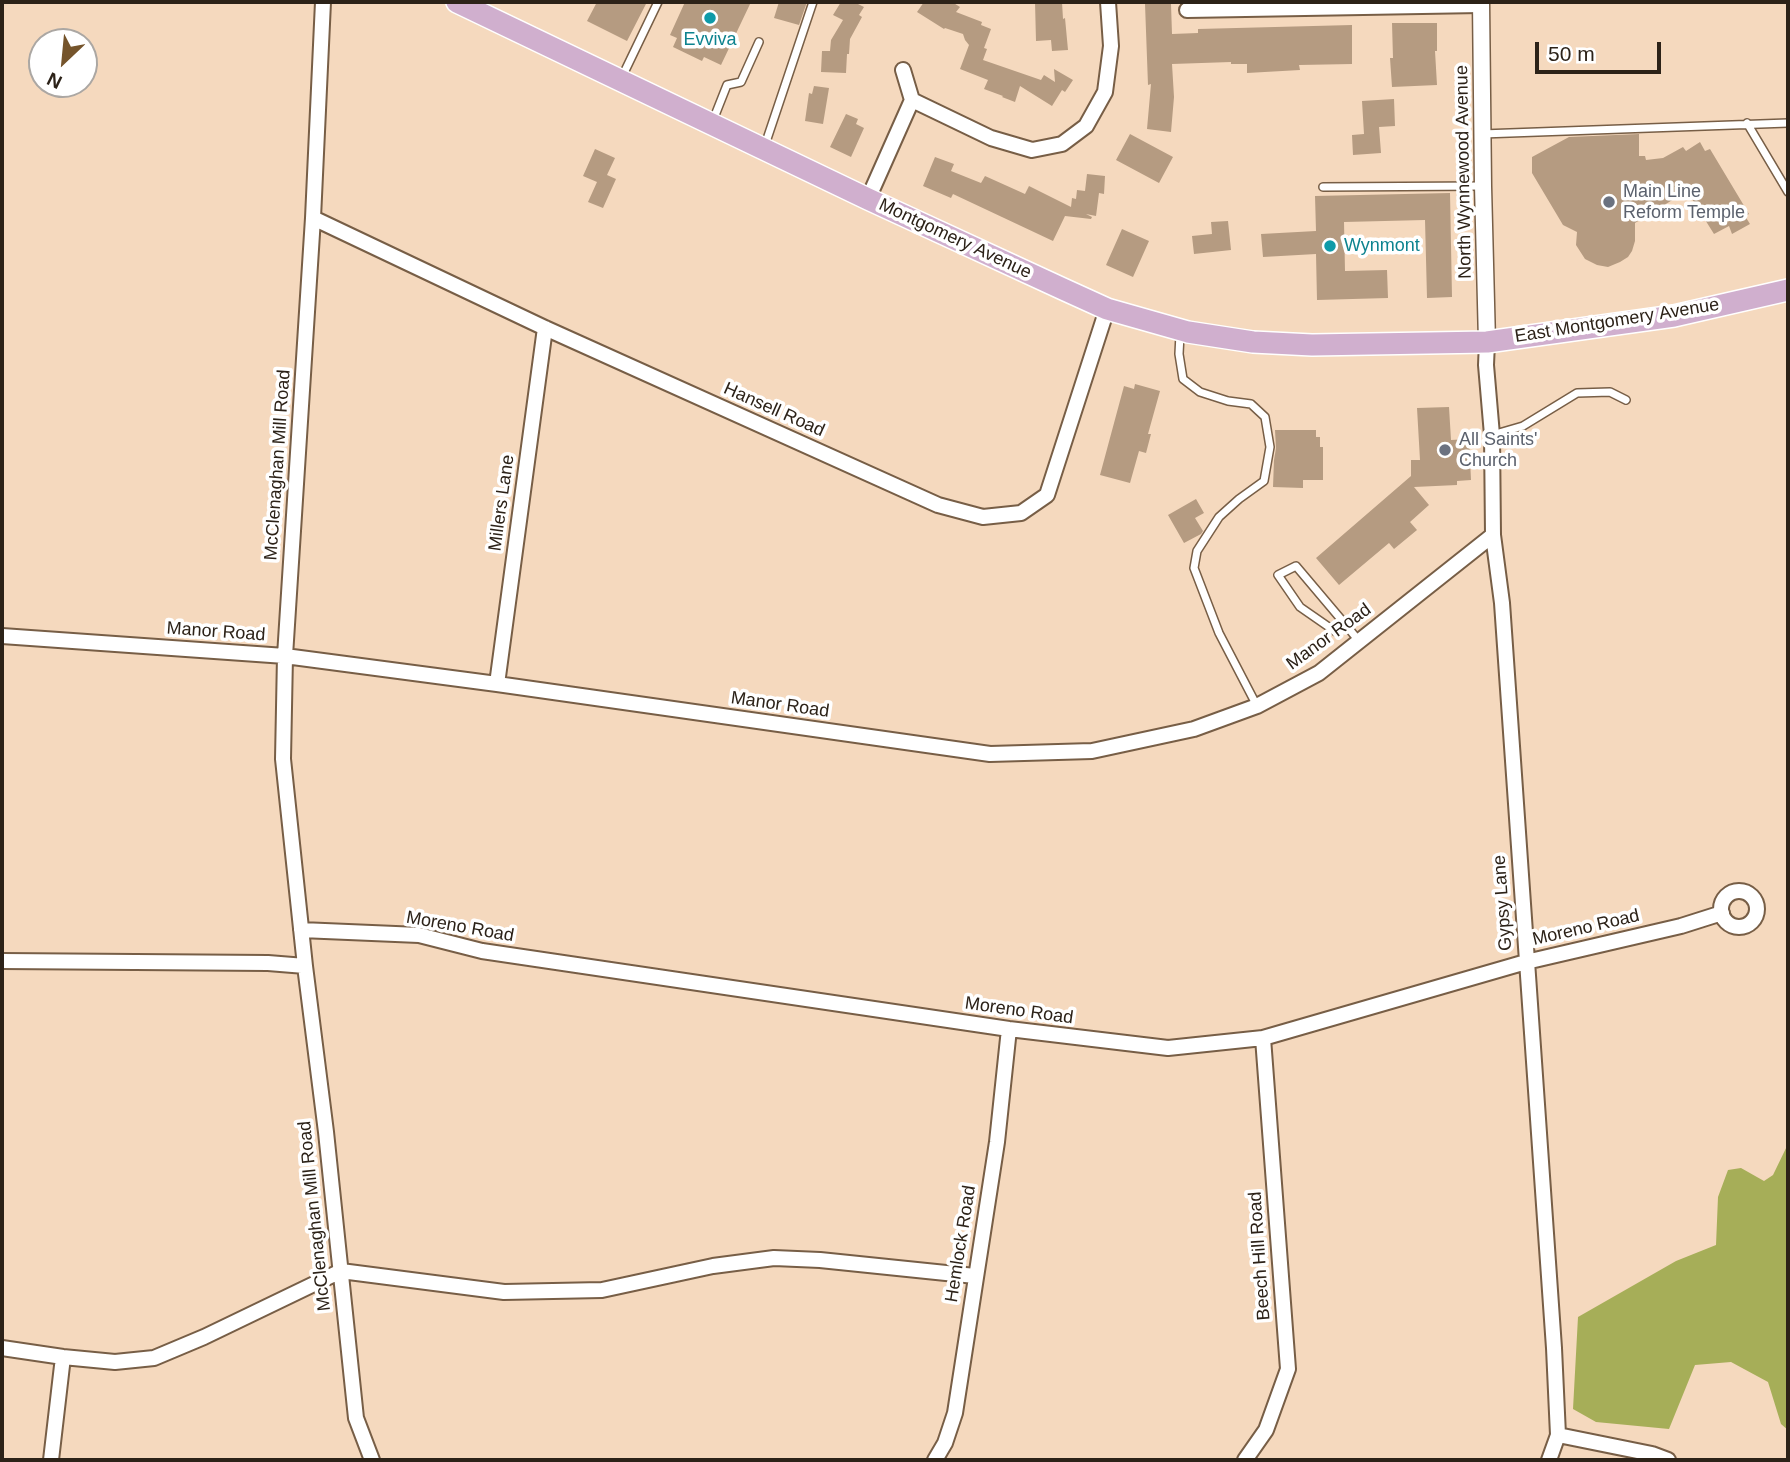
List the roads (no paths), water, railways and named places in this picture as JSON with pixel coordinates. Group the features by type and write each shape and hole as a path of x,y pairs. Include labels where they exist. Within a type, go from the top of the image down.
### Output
{"main road":[{"name":"Montgomery Avenue","path":"465,4 868,199 1107,309 1180,330 1253,342 1312,345 1487,342"},
{"name":"East Montgomery Avenue","path":"1487,342 1674,316 1788,290"}],"street":[{"name":"McClenaghan Mill Road","path":"323,2 313,218 285,656 283,759 356,1418 372,1460"},
{"path":"912,100 1001,141 1032,150 1062,144 1086,126 1105,92 1111,46 1108,2"},
{"path":"1187,10 1481,3"},
{"name":"North Wynnewood Avenue","path":"1481,3 1487,342"},
{"path":"868,199 912,100 903,70"},
{"name":"Hansell Road","path":"313,218 545,328 938,505 983,517 1021,513 1047,495 1107,309"},
{"name":"Millers Lane","path":"497,684 545,328"},
{"name":"Gypsy Lane","path":"1487,342 1486,365 1492,435 1493,535 1502,603 1559,1435 1549,1460"},
{"name":"Manor Road","path":"2,636 285,656 990,754 1092,751 1194,729 1257,706 1319,673 1493,535"},
{"name":"Moreno Road","path":"301,930 418,935 482,951 1009,1030 1168,1048 1263,1038 1526,962 1681,926 1722,913"},
{"path":"2,961 268,963 305,966"},
{"name":"Hemlock Road","path":"935,1460 945,1443 956,1413 997,1142 1009,1030"},
{"name":"Beech Hill Road","path":"1245,1460 1266,1430 1288,1369 1263,1038"},
{"path":"2,1348 114,1362 154,1358 341,1271 504,1292 602,1290 713,1266 774,1258 820,1259 975,1276"},
{"path":"51,1460 63,1357"},
{"path":"1559,1435 1652,1454 1668,1460"}],"lane":[{"path":"621,80 658,2"},
{"path":"764,149 813,2"},
{"path":"712,124 727,85 741,82 759,42"},
{"path":"1747,123 1788,192"},
{"path":"1482,134 1788,123"},
{"path":"1777,173 1788,173"},
{"path":"1323,187 1483,186"},
{"path":"1180,330 1179,354 1183,379 1200,391 1228,401 1251,404 1265,417 1270,447 1264,481 1219,517 1197,551 1194,568 1219,633 1257,706"},
{"path":"1492,435 1523,426 1577,393 1609,392 1626,400"},
{"path":"1345,624 1336,632 1300,607 1278,575 1296,566 1360,641"}],"place":[{"name":"Evviva","path":"710,18"},
{"name":"Main Line Reform Temple","path":"1609,202"},
{"name":"Wynmont","path":"1330,246"},
{"name":"All Saints' Church","path":"1445,450"}]}
